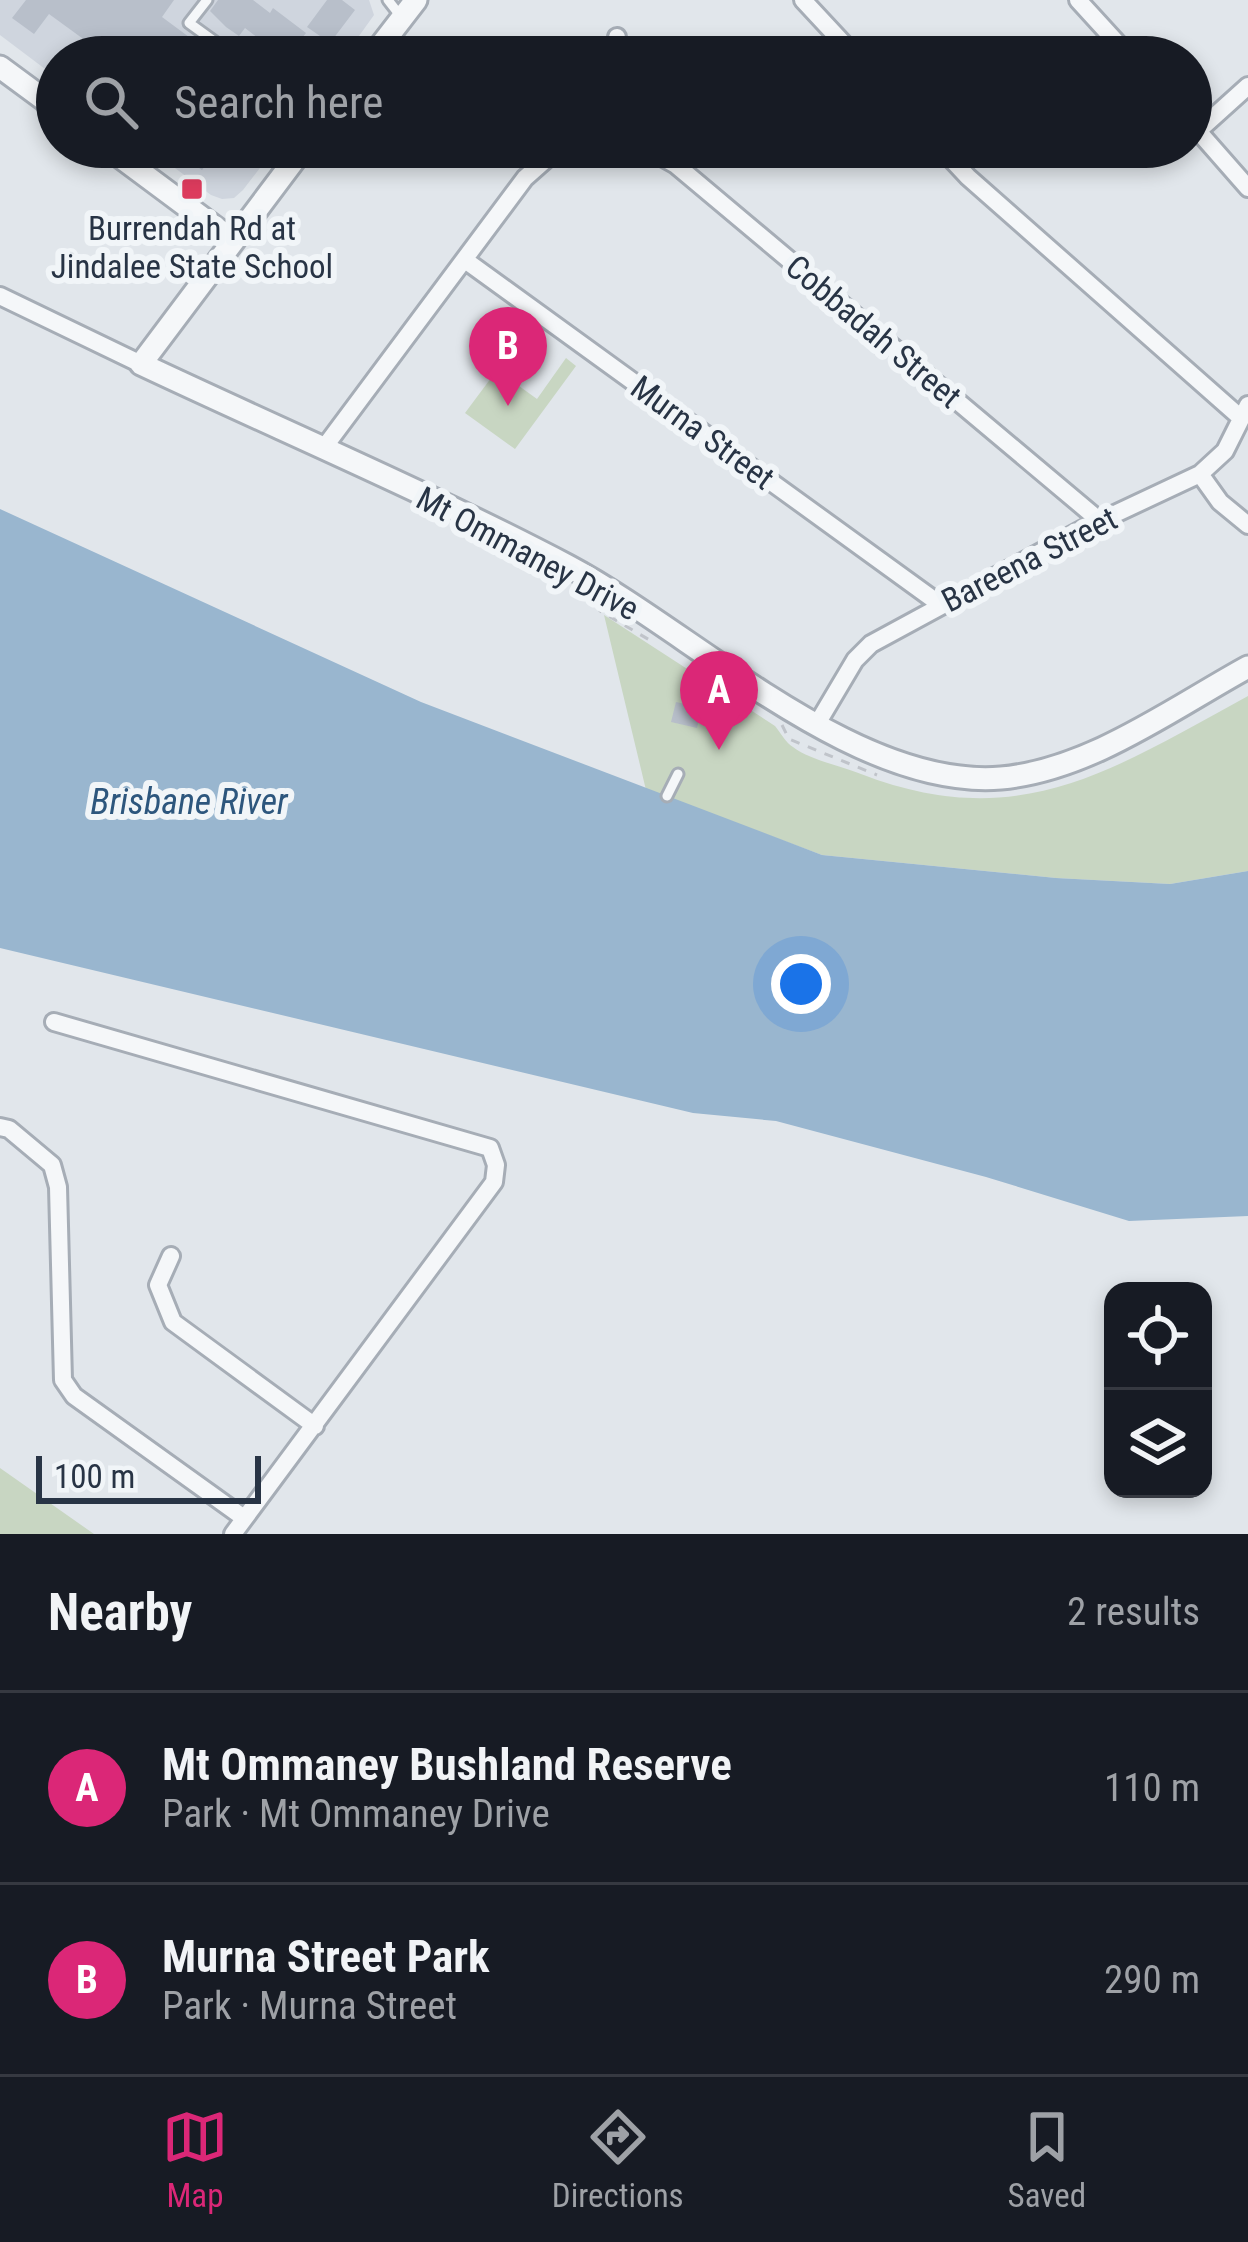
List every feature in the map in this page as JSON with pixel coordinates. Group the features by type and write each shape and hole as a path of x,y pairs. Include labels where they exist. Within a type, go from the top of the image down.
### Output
{"street":[{"path":"803,0 836,36"},
{"path":"1078,0 1111,36"},
{"path":"386,36 402,6"},
{"path":"0,67 36,94"},
{"path":"1212,114 1248,86"},
{"path":"1212,147 1248,188"},
{"path":"135,168 232,240"},
{"path":"141,364 288,168"},
{"path":"322,449 532,168"},
{"name":"Cobbadah Street","path":"680,168 1100,521"},
{"path":"961,168 1000,206 1245,411"},
{"name":"Murna Street","path":"465,260 941,605"},
{"name":"Mt Ommaney Drive","path":"0,296 579,572 817,724 872,755 903,766 942,775 1002,778 1065,763 1248,667"},
{"name":"Bareena Street","path":"817,724 855,660 871,644 1100,521 1200,474 1225,451 1245,411"},
{"path":"1200,474 1220,502 1248,525"},
{"path":"0,1127 9,1129 52,1165 58,1187 63,1380 74,1396 239,1526 494,1181 496,1165 490,1148 54,1022"},
{"path":"171,1256 158,1285 173,1322 315,1426"}],"lane":[{"path":"207,0 189,23 207,36"},
{"path":"667,796 678,774"}],"shaded area":[{"path":"0,0 369,0 374,15 359,36 36,36 36,62 0,35"},
{"path":"175,168 260,168 234,198 211,195"}],"green space":[{"path":"566,358 576,366 515,449 465,413 497,370 537,399"},
{"path":"604,615 775,726 790,745 808,756 917,791 969,798 1017,796 1063,786 1152,748 1248,696 1248,871 1170,884 822,855 646,790"},
{"path":"0,1468 94,1534 0,1534"}],"water":[{"name":"Brisbane River","path":"0,509 421,702 822,855 1170,884 1248,871 1248,1216 1129,1221 776,1121 693,1113 0,948"}],"building":[{"path":"26,0 174,0 162,17 188,36 79,36 49,14 34,34 12,18"},
{"path":"218,0 253,0 270,13 273,8 306,33 255,36 245,28 239,36 210,11"},
{"path":"327,0 342,0 355,10 335,36 320,36 307,27"},
{"path":"676,702 702,708 697,728 671,722"}],"place":[{"name":"Burrendah Rd at Jindalee State School","path":"192,189"},
{"name":"Murna Street Park","path":"508,406"},
{"name":"Mt Ommaney Bushland Reserve","path":"719,750"}]}
